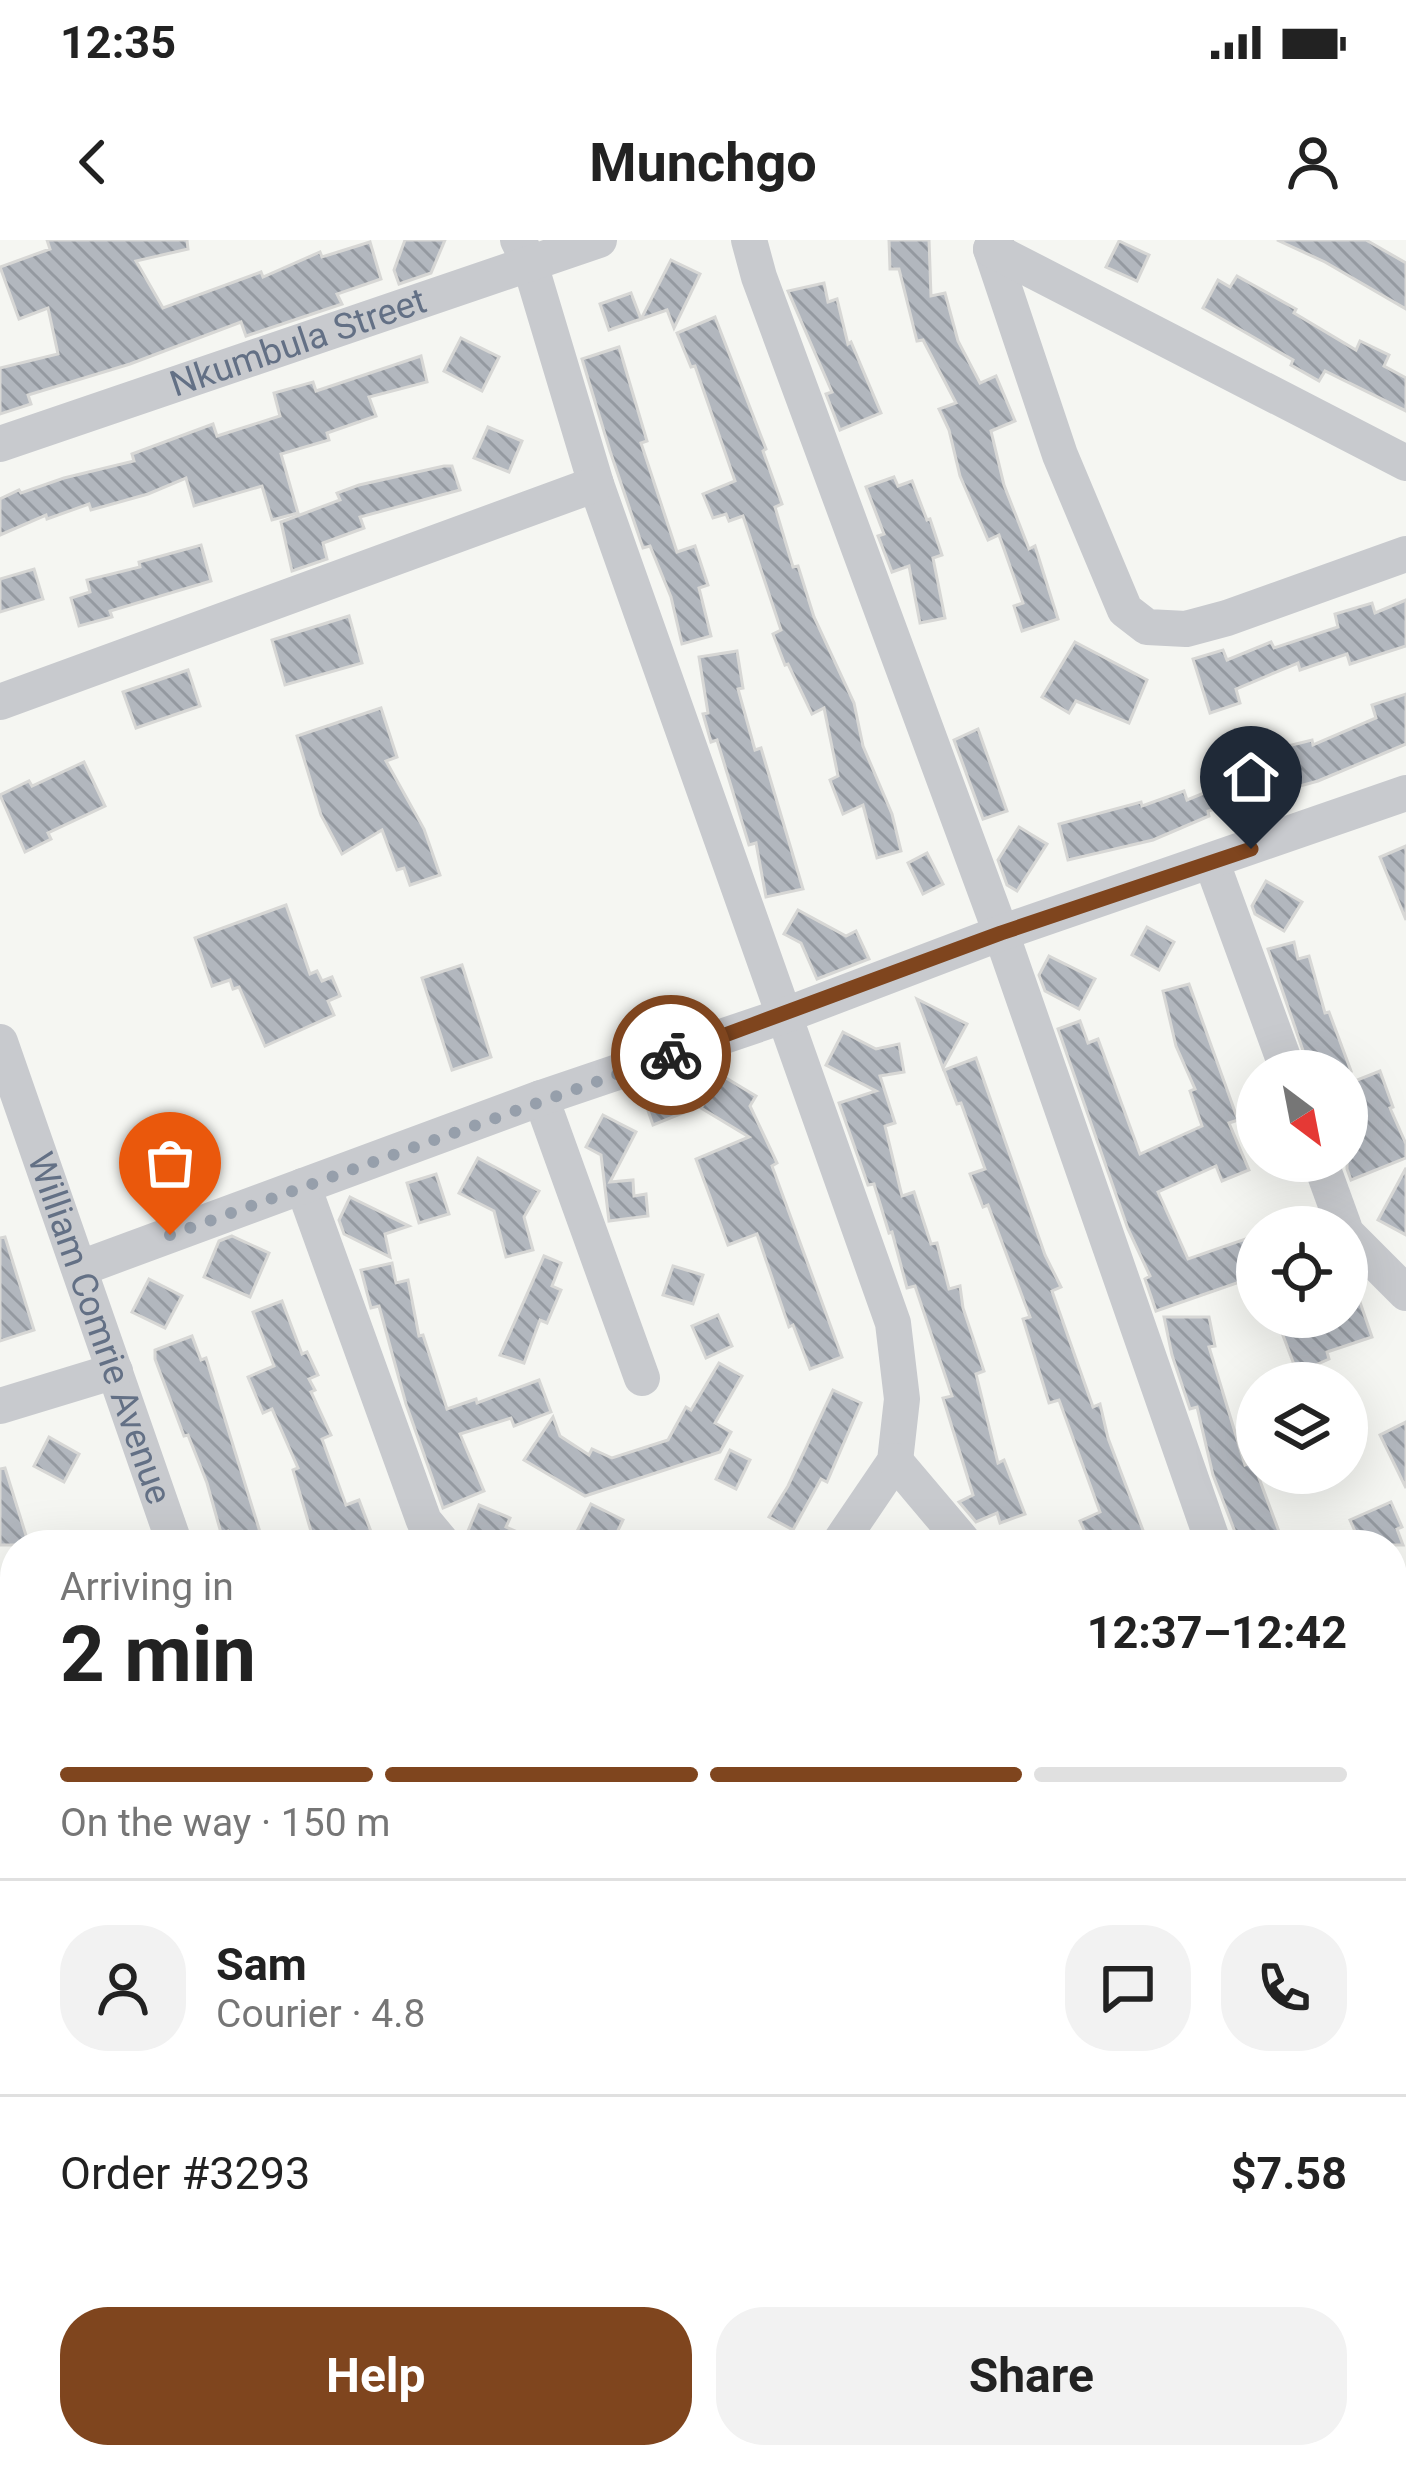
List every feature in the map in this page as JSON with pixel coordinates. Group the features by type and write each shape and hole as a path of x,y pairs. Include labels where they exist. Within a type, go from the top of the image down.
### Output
{"street":[{"name":"Nkumbula Street","path":"0,444 524,252 599,240"},
{"path":"749,240 1001,933 1209,1530"},
{"path":"994,245 1406,463"},
{"path":"994,245 1060,455 1125,610 1148,627 1186,629 1406,554"},
{"path":"524,252 596,484 893,1323 902,1399 895,1461 848,1530"},
{"path":"0,702 596,484"},
{"path":"81,1268 1001,933 1406,793"},
{"path":"1212,863 1280,1050"},
{"name":"William Comrie Avenue","path":"0,1042 170,1530"},
{"path":"541,1098 642,1378"},
{"path":"303,1186 424,1520 432,1530"},
{"path":"1368,1254 1406,1293"},
{"path":"0,1406 115,1371"},
{"path":"895,1461 953,1530"}],"building":[{"path":"47,240 187,240 188,249 136,261 163,308 261,272 263,277 320,252 322,257 370,242 381,279 337,294 342,304 246,336 241,322 130,364 28,395 31,404 0,414 0,368 58,354 48,308 19,319 0,267 50,249"},
{"path":"405,240 445,240 431,273 399,284 394,270"},
{"path":"889,240 929,240 931,296 945,293 958,341 980,383 996,376 1015,421 991,431 1004,485 1029,549 1035,546 1058,619 1022,631 1014,606 1023,603 999,535 988,540 960,476 939,409 956,403 923,340 917,341 899,269 890,269"},
{"path":"1277,240 1366,240 1406,263 1406,309 1325,262"},
{"path":"1119,241 1149,255 1137,281 1106,267"},
{"path":"671,260 700,274 674,328 667,310 641,319"},
{"path":"1237,276 1356,350 1360,341 1389,355 1384,366 1406,378 1406,411 1325,371 1319,381 1291,365 1293,360 1203,308 1218,280 1230,287"},
{"path":"824,283 828,302 837,299 848,344 851,342 881,413 840,430 826,394 832,392 788,291"},
{"path":"631,293 641,319 609,330 600,304"},
{"path":"715,317 766,449 782,504 775,507 793,567 798,566 814,617 854,703 863,746 892,814 901,851 877,858 863,805 843,814 830,780 838,776 824,708 812,714 785,665 773,634 781,630 743,516 729,521 726,514 713,518 703,494 735,481 695,366 691,367 677,333"},
{"path":"461,338 499,357 482,391 444,371"},
{"path":"619,347 647,441 641,443 677,552 695,546 708,585 699,588 711,636 682,644 671,597 650,546 643,548 582,359"},
{"path":"421,356 427,382 369,397 376,416 327,433 329,440 281,454 298,513 272,520 262,486 194,506 186,478 91,510 89,504 47,519 46,515 0,535 0,499 19,490 134,461 132,454 213,424 217,436 280,416 274,393 313,382 316,391"},
{"path":"488,427 522,441 509,472 474,458"},
{"path":"452,466 460,490 360,517 364,528 323,543 327,559 292,571 281,522 340,500 337,493 359,485"},
{"path":"894,477 898,486 912,481 930,519 942,555 933,558 945,618 920,623 909,566 892,572 878,536 884,534 866,487"},
{"path":"201,545 211,581 110,611 112,617 79,626 71,598 90,592 87,580"},
{"path":"34,569 43,599 0,612 0,579"},
{"path":"1406,600 1406,646 1350,664 1347,654 1300,670 1298,663 1236,689 1240,703 1210,713 1193,659 1223,650 1227,660 1271,642 1274,648 1338,627 1335,614 1372,603 1375,613"},
{"path":"349,616 362,663 285,685 272,640"},
{"path":"1075,642 1147,680 1129,723 1076,701 1069,713 1042,697"},
{"path":"737,651 743,688 738,689 755,750 761,748 803,889 766,897 756,843 749,845 717,740 711,742 703,714 708,713 699,657"},
{"path":"188,670 200,706 136,728 123,692"},
{"path":"1406,694 1406,744 1318,781 1208,811 1209,816 1153,840 1068,860 1059,824 1141,802 1142,806 1184,791 1187,800 1236,780 1231,760 1312,740 1313,745 1376,718 1372,705"},
{"path":"381,708 397,757 386,761 424,829 440,875 410,885 404,868 397,870 382,830 342,854 321,815 297,736"},
{"path":"978,729 1007,811 983,819 954,740"},
{"path":"84,762 105,806 48,833 51,839 25,852 0,795"},
{"path":"1019,827 1047,844 1017,891 1007,885 998,860"},
{"path":"1406,846 1406,920 1380,857"},
{"path":"927,853 943,884 923,894 908,863"},
{"path":"1266,881 1302,902 1284,931 1255,914 1252,906"},
{"path":"286,905 310,974 317,971 322,981 332,977 340,996 328,1001 334,1015 265,1046 239,987 233,989 230,980 212,986 195,938"},
{"path":"798,910 846,936 856,931 869,959 817,979 801,943 784,934"},
{"path":"1147,927 1174,942 1159,970 1132,955"},
{"path":"1294,942 1298,959 1309,956 1325,1013 1329,1012 1343,1050 1303,1050 1268,949"},
{"path":"1049,956 1095,979 1079,1009 1045,991 1039,975"},
{"path":"462,965 491,1057 452,1070 422,978"},
{"path":"1189,984 1236,1114 1236,1121 1229,1123 1236,1139 1236,1175 1222,1181 1216,1166 1158,1192 1188,1259 1236,1242 1236,1283 1156,1311 1145,1279 1150,1276 1128,1229 1058,1029 1080,1021 1088,1043 1098,1039 1140,1154 1202,1126 1163,991"},
{"path":"917,999 967,1024 943,1068"},
{"path":"843,1032 876,1049 899,1044 904,1072 880,1076 895,1123 885,1126 902,1196 914,1192 931,1244 937,1243 949,1289 960,1286 984,1371 976,1374 998,1463 1004,1460 1025,1514 1000,1523 997,1513 976,1522 959,1502 973,1495 943,1398 952,1396 915,1286 907,1288 892,1232 874,1184 868,1185 839,1103 876,1091 826,1065"},
{"path":"976,1058 1045,1255 1061,1287 1052,1291 1093,1407 1100,1404 1143,1530 1084,1530 1080,1521 1100,1512 1059,1400 1049,1403 1023,1319 1030,1317 988,1205 983,1207 970,1174 985,1169 944,1070"},
{"path":"1380,1071 1406,1144 1406,1158 1368,1173 1368,1076"},
{"path":"721,1075 756,1096 750,1106 777,1163 772,1166 842,1357 810,1369 793,1325 789,1327 757,1234 728,1245 696,1159 749,1137 701,1108"},
{"path":"674,1088 683,1113 653,1125 644,1099"},
{"path":"603,1115 636,1132 610,1182 633,1180 634,1196 646,1194 648,1216 609,1221 601,1155 586,1147"},
{"path":"478,1158 539,1191 524,1217 533,1250 506,1257 494,1211 459,1193"},
{"path":"1406,1168 1406,1235 1378,1220"},
{"path":"436,1174 449,1214 419,1223 407,1183"},
{"path":"350,1197 409,1226 385,1234 390,1257 344,1234 339,1220"},
{"path":"232,1236 269,1253 250,1297 204,1277 219,1241"},
{"path":"5,1237 34,1330 0,1341 0,1238"},
{"path":"544,1256 561,1263 552,1286 561,1290 547,1323 540,1320 524,1363 500,1355"},
{"path":"392,1263 396,1283 408,1280 419,1336 423,1335 447,1409 539,1380 551,1412 514,1426 511,1418 460,1434 484,1491 443,1508 406,1404 379,1306 371,1308 361,1270"},
{"path":"673,1266 703,1275 693,1304 663,1295"},
{"path":"149,1279 182,1296 165,1328 132,1312"},
{"path":"282,1301 302,1354 307,1352 318,1375 309,1379 315,1390 311,1392 331,1435 322,1439 346,1505 359,1500 370,1530 311,1530 293,1470 298,1468 272,1409 263,1413 248,1377 274,1366 253,1312"},
{"path":"718,1315 732,1346 706,1358 692,1326"},
{"path":"1164,1317 1209,1317 1215,1346 1209,1347 1236,1436 1236,1494 1265,1494 1278,1530 1234,1530 1213,1475 1197,1407 1190,1409"},
{"path":"1368,1325 1372,1337 1327,1352 1329,1359 1293,1362 1284,1338 1368,1338"},
{"path":"192,1336 201,1360 206,1358 259,1530 220,1530 207,1483 188,1435 184,1436 155,1350"},
{"path":"719,1363 742,1376 715,1423 731,1432 720,1452 585,1496 524,1460 553,1417 560,1436 589,1455 592,1449 612,1458 668,1440"},
{"path":"833,1390 861,1403 827,1482 821,1479 793,1530 769,1517"},
{"path":"1406,1422 1406,1488 1380,1435"},
{"path":"49,1437 79,1454 64,1482 34,1466"},
{"path":"730,1450 750,1460 736,1489 716,1479"},
{"path":"5,1468 24,1530 0,1530 0,1469"},
{"path":"1391,1502 1402,1527 1354,1530 1350,1520"},
{"path":"591,1504 623,1520 618,1530 578,1530"},
{"path":"479,1505 510,1518 506,1527 513,1530 468,1530"}],"way so far":[{"path":"170,1235 671,1055"}],"route":[{"path":"671,1055 1001,933 1251,849"}]}
